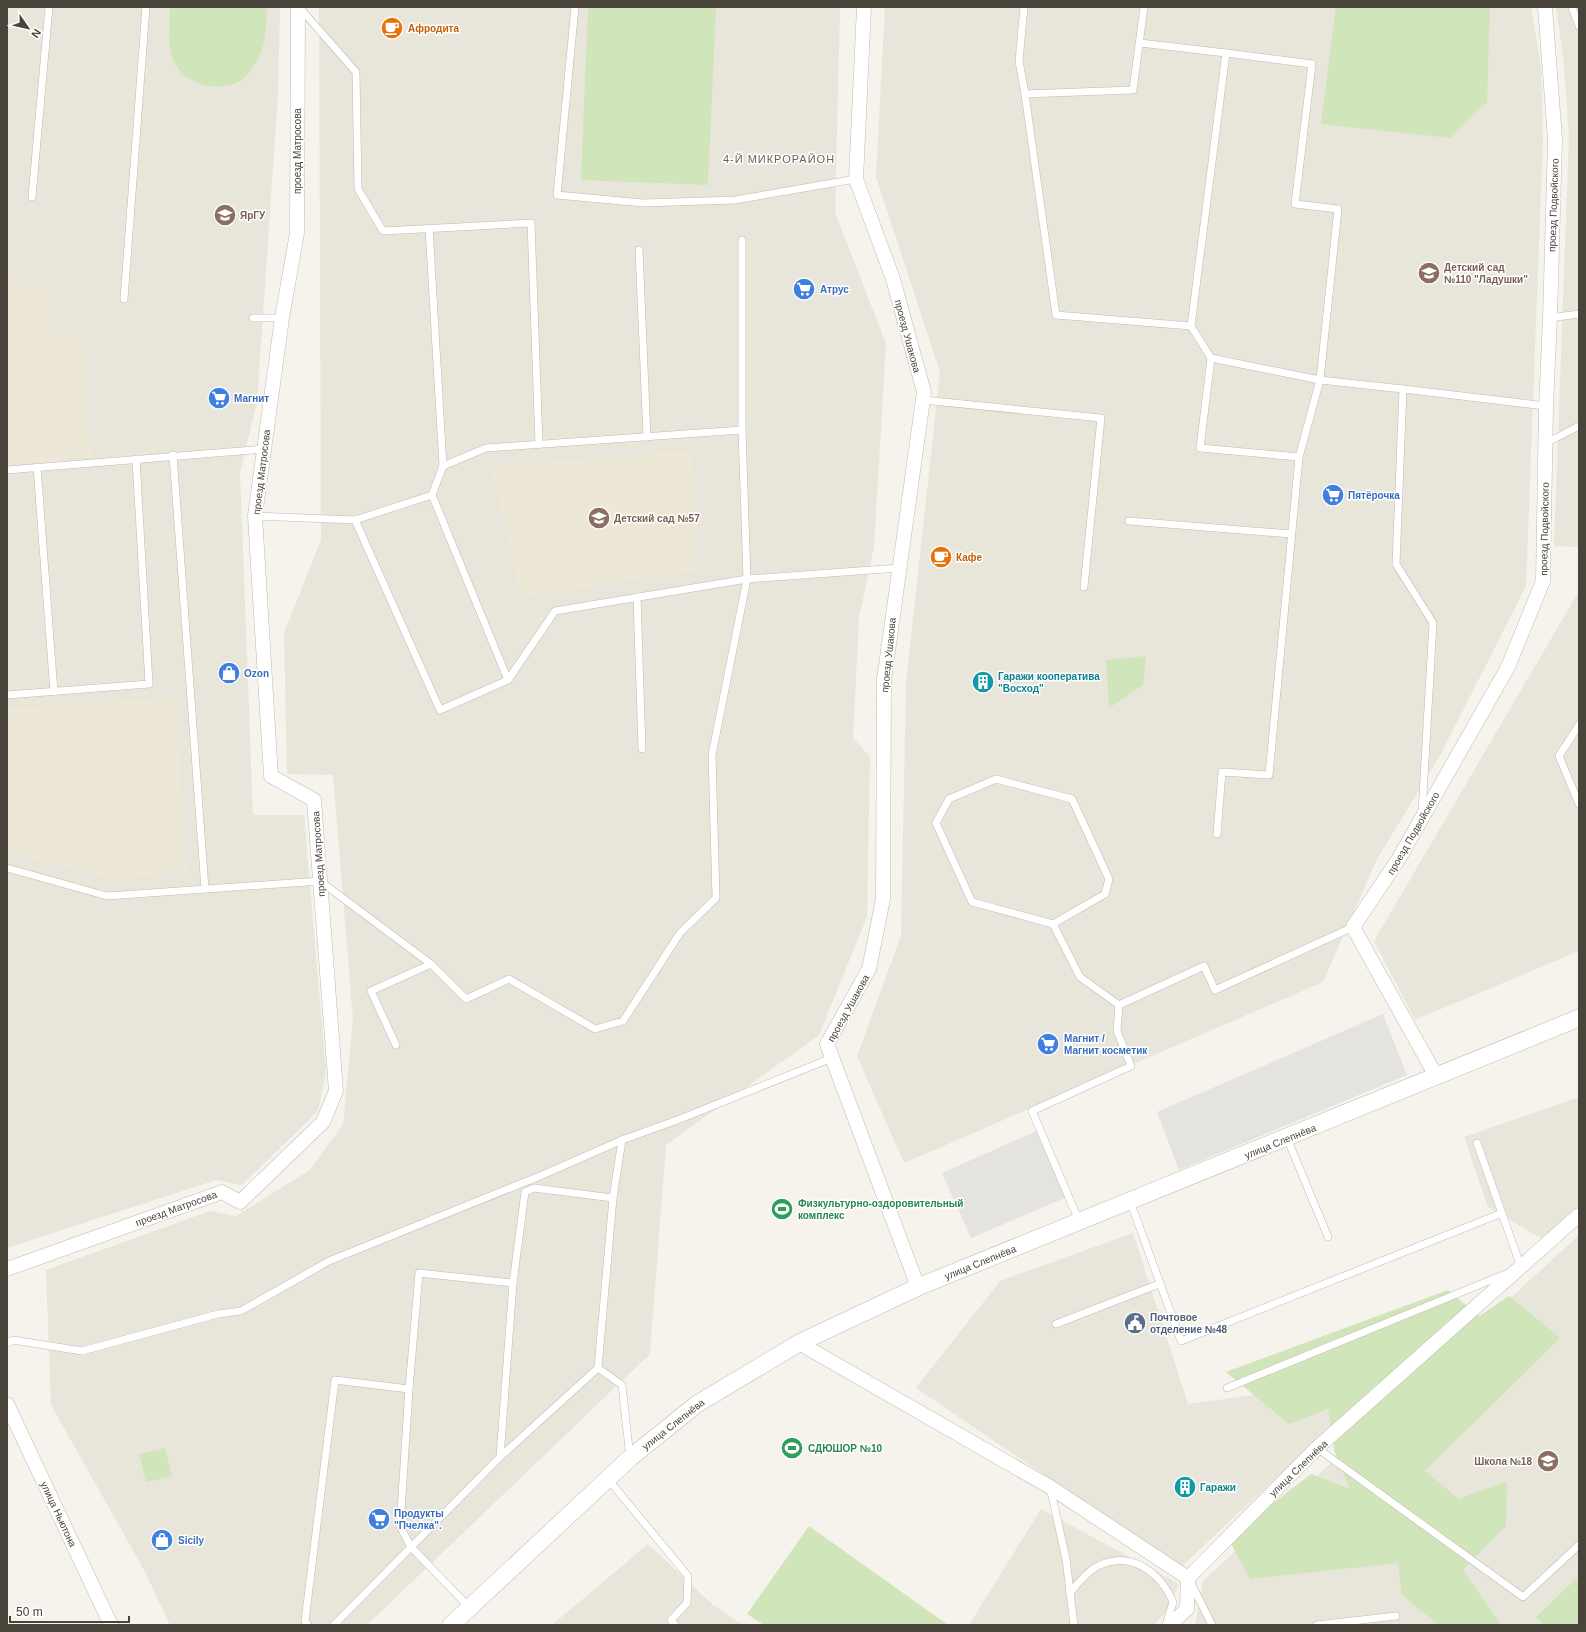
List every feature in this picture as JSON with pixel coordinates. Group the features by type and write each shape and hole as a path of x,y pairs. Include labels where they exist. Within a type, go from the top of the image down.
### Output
{"street":[{"name":"проезд Матросова","path":"7,1269 222,1192 240,1202 324,1122 336,1091 314,800 271,776 255,516 282,318 297,233 298,7"},
{"name":"проезд Ушакова","path":"864,7 856,179 893,279 924,392 884,680 883,899 869,969 827,1044 918,1288"},
{"name":"проезд Подвойского","path":"1353,927 1398,860 1508,667 1543,582 1546,406 1555,139 1545,7"},
{"path":"1353,927 1436,1076"},
{"name":"улица Слепнёва","path":"451,1625 630,1458 697,1404 799,1343 918,1288 1579,1018"},
{"name":"улица Слепнёва","path":"1188,1578 1317,1448 1579,1215"},
{"path":"799,1343 1050,1487 1188,1578 1187,1609 1170,1625"},
{"name":"улица Ньютона","path":"7,1404 111,1625"}],"lane":[{"path":"32,197 49,7"},
{"path":"124,299 146,7"},
{"path":"298,7 356,72 358,189 383,231 531,223 539,444"},
{"path":"574,7 557,195 643,203 735,200 856,179"},
{"path":"1024,7 1019,61 1056,315 1191,326"},
{"path":"1025,94 1133,90 1144,7"},
{"path":"1572,7 1579,26"},
{"path":"1140,43 1312,64 1295,204 1338,209 1320,380 1299,457 1269,775 1222,772 1217,834"},
{"path":"1226,53 1191,326 1211,358 1200,448 1299,457"},
{"path":"429,228 443,466 432,495 508,680"},
{"path":"7,868 107,896 320,881 431,964 466,999 509,979 595,1029 623,1021 680,933 716,898 712,755 747,579 742,430 742,240"},
{"path":"639,250 646,437"},
{"path":"1550,318 1579,314"},
{"path":"253,318 282,318"},
{"path":"1211,358 1320,380 1546,406"},
{"path":"1403,389 1396,564 1433,623 1422,818"},
{"path":"923,400 1101,418 1084,587"},
{"path":"1546,443 1579,426"},
{"path":"443,466 486,448 742,430"},
{"path":"7,470 264,449"},
{"path":"172,456 205,889"},
{"path":"7,695 150,684 136,459"},
{"path":"37,467 54,692"},
{"path":"255,516 355,520 432,495"},
{"path":"355,520 440,710 508,680 555,611 747,579 899,568"},
{"path":"1129,521 1291,534"},
{"path":"637,597 642,749"},
{"path":"1579,724 1559,756 1579,804"},
{"path":"1053,924 1105,894 1109,879 1072,799 996,779 949,799 936,823 972,902 1053,924 1080,977 1119,1004"},
{"path":"1119,1004 1204,966 1216,990 1353,927"},
{"path":"396,1045 371,992 431,964"},
{"path":"1080,1221 1032,1111 1131,1066 1117,1031 1119,1004"},
{"path":"7,1343 13,1340 82,1351 218,1314 241,1311 329,1261 540,1176 622,1140 680,1120 832,1058"},
{"path":"1287,1138 1328,1237"},
{"path":"334,1625 500,1457 598,1368 613,1198 622,1140"},
{"path":"1227,1388 1521,1267 1478,1144"},
{"path":"500,1457 513,1283 525,1192 534,1188 613,1198"},
{"path":"1130,1201 1181,1341 1502,1213"},
{"path":"469,1607 411,1547 400,1526 408,1389 419,1273 513,1283"},
{"path":"1056,1324 1159,1284"},
{"path":"598,1368 622,1385 630,1458"},
{"path":"308,1625 305,1621 335,1380 408,1389"},
{"path":"1317,1448 1523,1597 1579,1545"},
{"path":"607,1478 688,1576 687,1603 671,1620 675,1625"},
{"path":"1050,1487 1066,1559 1074,1625"},
{"path":"1070,1593 1081,1579 1096,1567 1112,1562 1130,1561 1143,1566 1158,1577 1167,1589 1173,1602 1166,1625"},
{"path":"1188,1578 1212,1625"},
{"path":"1317,1625 1396,1616"}],"shaded area":[{"path":"7,7 280,7 278,93 257,403 240,472 253,815 304,815 326,1072 318,1111 242,1185 216,1180 7,1248"},
{"path":"319,7 840,7 835,212 886,344 874,547 859,618 853,738 870,757 867,917 819,1035 666,1145 650,1354 367,1625 170,1625 144,1570 51,1405 46,1270 210,1211 236,1216 310,1170 343,1124 353,1020 333,775 287,774 284,633 321,540"},
{"path":"885,7 1531,7 1541,67 1543,139 1526,586 1442,752 1376,861 1323,982 904,1163 857,1056 901,936 906,683 940,372 876,177"},
{"path":"1556,7 1579,7 1579,547 1554,546 1569,137 1564,64"},
{"path":"7,270 50,300 50,326 87,347 91,457 7,465"},
{"name":"Детский сад №57","path":"693,450 697,570 521,598 491,466"},
{"path":"1579,591 1579,951 1415,1020 1374,941"},
{"path":"175,697 187,872 114,879 7,852 7,709"},
{"path":"1383,1014 1407,1075 1179,1170 1157,1112"},
{"path":"1579,1097 1579,1208 1544,1240 1488,1207 1464,1137"},
{"path":"1039,1130 1067,1197 971,1238 942,1173"},
{"path":"1133,1233 1188,1404 1335,1384 1355,1404 1181,1567 916,1388 1000,1281"},
{"path":"1579,1235 1579,1625 1195,1625 1203,1581"},
{"path":"1041,1509 1179,1584 1168,1610 1154,1625 969,1625"},
{"path":"648,1544 713,1605 743,1625 552,1625"}],"green space":[{"path":"170,7 267,7 264,42 260,56 249,73 240,81 230,85 219,86 208,86 188,78 174,63 171,53 169,36"},
{"path":"588,7 716,7 708,185 581,180"},
{"path":"1336,7 1490,7 1487,102 1451,138 1321,124"},
{"path":"1146,656 1143,685 1109,708 1106,660"},
{"path":"1448,1290 1479,1316 1509,1296 1560,1338 1425,1471 1459,1499 1507,1481 1506,1526 1463,1570 1501,1625 1439,1625 1402,1595 1398,1563 1250,1579 1228,1538 1311,1474 1350,1489 1334,1450 1328,1409 1289,1424 1226,1372"},
{"path":"165,1448 172,1476 146,1482 139,1454"},
{"path":"809,1526 948,1625 764,1625 747,1614"},
{"path":"1579,1576 1579,1625 1544,1625 1536,1617"}],"place":[{"name":"Афродита","path":"392,28"},
{"name":"ЯрГУ","path":"225,215"},
{"name":"Детский сад №110 \"Ладушки\"","path":"1429,273"},
{"name":"Атрус","path":"804,289"},
{"name":"Магнит","path":"219,398"},
{"name":"Пятёрочка","path":"1333,495"},
{"name":"Детский сад №57","path":"599,518"},
{"name":"Кафе","path":"941,557"},
{"name":"Ozon","path":"229,673"},
{"name":"Гаражи кооператива \"Восход\"","path":"983,682"},
{"name":"Магнит / Магнит косметик","path":"1048,1044"},
{"name":"Физкультурно-оздоровительный комплекс","path":"782,1209"},
{"name":"Почтовое отделение №48","path":"1135,1323"},
{"name":"СДЮШОР №10","path":"792,1448"},
{"name":"Школа №18","path":"1548,1461"},
{"name":"Гаражи","path":"1185,1487"},
{"name":"Продукты \"Пчелка\".","path":"379,1519"},
{"name":"Sicily","path":"162,1540"}],"district":[{"name":"4-Й МИКРОРАЙОН","path":"779,159"}]}
